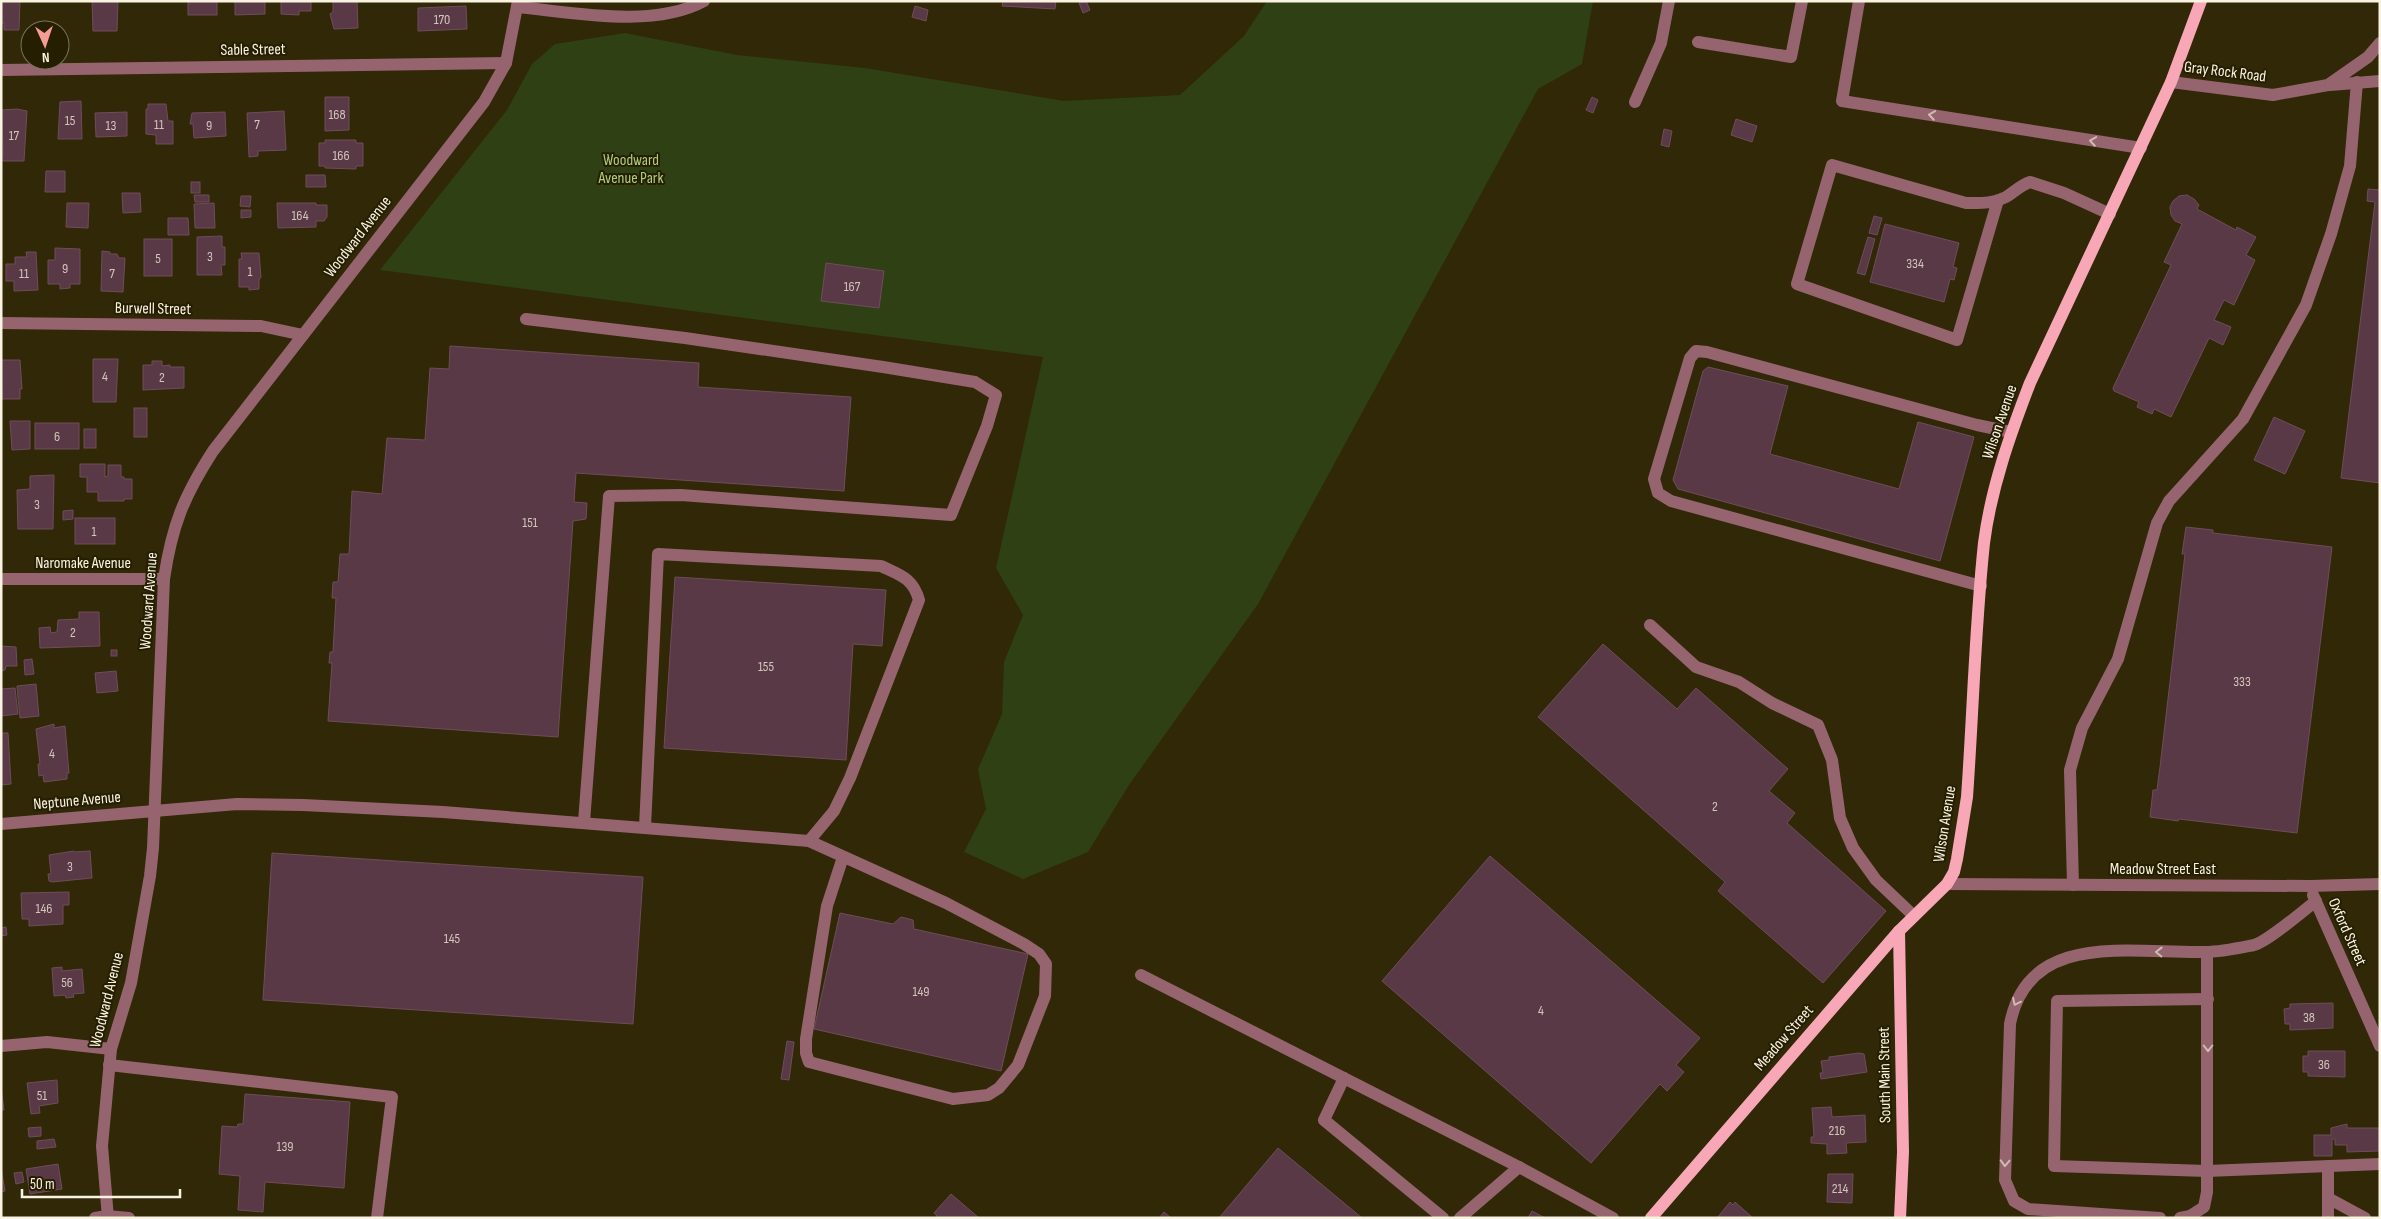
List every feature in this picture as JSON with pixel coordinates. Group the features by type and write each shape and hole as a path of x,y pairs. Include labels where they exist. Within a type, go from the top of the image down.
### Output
{"main road":[{"name":"Wilson Avenue","path":"1946,884 1954,872 1965,821 1984,543 2011,432 2030,383 2171,82 2201,1"},
{"name":"Meadow Street","path":"1651,1218 1899,931 1946,884"},
{"name":"South Main Street","path":"1899,931 1903,1152 1900,1218"}],"street":[{"path":"518,4 602,16 672,14 704,1"},
{"path":"1635,102 1661,43 1668,1"},
{"path":"1698,42 1791,57 1802,1"},
{"path":"1859,1 1842,101 2141,148"},
{"name":"Woodward Avenue","path":"103,1217 102,1146 109,1065 111,1048 131,983 150,876 155,810 164,579 169,543 179,511 190,488 213,451 484,102 506,63 518,4"},
{"name":"Gray Rock Road","path":"2171,82 2273,95 2328,85 2368,57 2380,44"},
{"name":"Sable Street","path":"1,70 506,63"},
{"path":"2328,85 2380,81"},
{"path":"2073,885 2070,770 2082,728 2118,659 2157,523 2169,501 2243,419 2306,305 2331,234 2350,166 2357,82"},
{"path":"1998,200 1957,340 1797,284 1832,165 1966,203 1987,204 2030,182 2064,193 2110,214"},
{"path":"526,319 685,338 882,367 975,382 996,394 987,426 951,515 681,495 609,496 584,822"},
{"name":"Burwell Street","path":"1,323 261,326 303,335"},
{"path":"1981,586 1670,500 1658,493 1654,479 1690,358 1696,351 1708,352 1977,425 2011,432"},
{"path":"645,827 658,554 881,566 906,578 916,588 919,600 850,778 834,811 810,841 972,916 1039,954 1046,964 1046,996 1018,1065 999,1088 981,1096 953,1099 809,1062 806,1053 806,1039 827,906 843,857"},
{"name":"Naromake Avenue","path":"1,579 164,579"},
{"path":"1650,625 1696,667 1739,682 1772,703 1818,725 1832,760 1840,818 1853,848 1876,880 1914,916"},
{"name":"Neptune Avenue","path":"1,824 237,804 303,805 584,822 810,841"},
{"name":"Meadow Street East","path":"1946,884 2310,886 2380,884"},
{"name":"Oxford Street","path":"2310,886 2380,1046"},
{"path":"2160,1218 2028,1209 2014,1201 2005,1180 2010,1024 2014,1005 2024,987 2040,970 2063,958 2093,950 2207,952 2257,944 2316,902"},
{"path":"2180,1218 2190,1216 2204,1207 2208,1192 2207,952"},
{"path":"1142,975 1519,1167 1613,1218"},
{"path":"2208,999 2057,1001 2054,1166 2207,1170 2380,1164"},
{"path":"1,1046 47,1042 111,1048"},
{"path":"109,1065 392,1097 377,1218"},
{"path":"1344,1078 1324,1120 1443,1218"},
{"path":"2328,1166 2328,1218"},
{"path":"1460,1218 1519,1167"},
{"path":"2328,1198 2365,1218"},
{"path":"103,1217 129,1218"}],"green space":[{"name":"Woodward Avenue Park","path":"1267,1 1593,1 1582,64 1538,89 1258,604 1129,785 1088,852 1023,879 964,852 986,809 978,769 1002,714 1004,662 1023,615 996,568 1043,357 380,270 507,110 532,64 555,44 625,33 737,55 865,68 1064,101 1180,95 1244,36"}],"building":[{"path":"1,1 20,1 19,30 4,30 4,23 1,23"},
{"path":"92,1 118,1 117,31 93,31"},
{"path":"188,1 217,1 217,15 188,15"},
{"path":"235,1 265,1 265,14 235,15"},
{"path":"281,1 311,1 311,11 299,11 299,15 281,14"},
{"path":"333,1 357,1 358,28 334,29 330,14 333,12"},
{"path":"1003,1 1056,1 1055,9 1002,6"},
{"path":"1086,1 1090,10 1083,13 1079,3"},
{"path":"466,6 467,29 418,31 418,8"},
{"path":"915,6 928,10 926,21 912,17"},
{"path":"325,97 349,97 349,130 325,131"},
{"path":"1592,97 1598,100 1593,113 1586,110"},
{"path":"81,101 82,139 58,139 60,102"},
{"path":"148,104 166,104 168,121 173,121 173,144 156,144 156,135 146,134 146,109 148,109"},
{"path":"17,109 27,111 24,161 4,161 1,160 1,155 3,155 2,110"},
{"path":"284,111 286,150 258,151 258,156 249,157 247,113"},
{"path":"127,112 127,136 96,137 95,113"},
{"path":"225,112 226,136 194,138 193,124 190,124 192,113"},
{"path":"1736,119 1757,126 1752,142 1731,135"},
{"path":"1664,129 1672,131 1669,147 1661,145"},
{"path":"325,140 356,140 356,143 363,143 363,166 356,166 356,169 325,168 325,166 319,166 319,143 325,143"},
{"path":"46,171 65,171 65,192 45,192"},
{"path":"306,175 325,175 326,187 306,187"},
{"path":"191,182 200,182 200,193 191,193"},
{"path":"2368,189 2380,190 2380,483 2341,478 2375,202 2367,201"},
{"path":"122,193 140,193 141,212 123,213"},
{"path":"194,195 209,195 209,202 195,202"},
{"path":"2187,195 2199,205 2197,209 2236,230 2237,227 2256,237 2246,255 2255,260 2234,305 2224,300 2214,320 2231,327 2223,345 2209,338 2171,417 2154,409 2152,414 2137,407 2139,402 2114,391 2113,388 2171,265 2164,262 2182,224 2175,221 2171,215 2170,207 2179,196"},
{"path":"241,196 251,196 250,207 240,206"},
{"path":"67,203 89,203 88,228 66,227"},
{"path":"214,203 215,228 195,228 194,204"},
{"path":"277,203 316,203 316,205 327,205 327,217 324,221 316,221 316,227 278,228"},
{"path":"241,210 251,210 251,217 241,218"},
{"path":"1874,216 1882,218 1877,235 1869,233"},
{"path":"168,218 188,218 189,235 168,235"},
{"path":"1885,224 1959,243 1953,267 1957,268 1954,280 1950,279 1944,302 1870,282"},
{"path":"222,236 222,247 225,247 225,265 221,265 222,275 197,275 197,237"},
{"path":"1868,237 1875,239 1865,275 1857,273"},
{"path":"144,239 172,239 172,276 144,276"},
{"path":"55,248 80,249 80,284 70,284 70,288 60,289 60,284 48,284 48,260 55,260"},
{"path":"102,251 117,254 119,258 125,258 123,292 101,291"},
{"path":"26,252 36,252 38,290 14,291 14,281 6,281 6,264 15,264 15,257 27,257"},
{"path":"241,253 259,253 261,277 259,289 249,290 249,287 239,287 239,259 242,259"},
{"path":"826,263 884,271 879,308 821,301"},
{"path":"450,346 699,363 698,387 851,397 844,491 576,473 574,502 587,503 586,519 573,521 558,737 328,721 332,663 329,663 330,652 333,652 336,598 332,598 333,582 338,582 340,554 349,554 352,491 382,494 387,438 425,440 430,368 449,369"},
{"path":"93,359 118,359 116,402 93,402"},
{"path":"1,360 20,360 22,389 20,389 20,399 2,399"},
{"path":"152,361 162,361 162,366 184,367 184,388 143,390 143,365 152,365"},
{"path":"1708,367 1788,386 1770,454 1899,489 1918,422 1974,437 1940,561 1678,489 1673,480 1703,371"},
{"path":"134,408 147,408 147,437 134,437"},
{"path":"2274,417 2305,431 2285,474 2254,460"},
{"path":"10,421 30,421 30,449 12,450"},
{"path":"35,423 79,423 79,449 35,449"},
{"path":"84,429 96,429 96,448 84,448"},
{"path":"80,464 105,464 105,477 108,476 108,465 121,465 121,477 132,479 132,499 124,499 124,501 98,501 98,492 87,492 87,477 80,477"},
{"path":"54,475 53,529 18,529 17,490 30,489 30,476"},
{"path":"73,510 73,519 63,520 63,511"},
{"path":"75,518 115,518 115,544 75,544"},
{"path":"2186,527 2213,530 2213,533 2332,547 2297,833 2150,817 2153,790 2157,790 2160,767 2185,554 2182,554"},
{"path":"675,577 886,590 882,646 853,644 846,760 664,748"},
{"path":"79,612 99,612 100,646 40,648 39,628 50,627 51,633 57,632 58,620 79,619"},
{"path":"1603,644 1677,709 1696,688 1788,769 1769,791 1795,813 1787,823 1886,911 1823,983 1718,891 1725,882 1538,717"},
{"path":"1,646 16,647 17,666 6,666 5,670 1,671"},
{"path":"111,650 117,650 117,656 111,656"},
{"path":"32,659 34,674 25,675 24,660"},
{"path":"116,671 118,691 97,693 95,673"},
{"path":"36,684 39,716 20,718 17,686"},
{"path":"15,688 18,714 1,716 1,689"},
{"path":"54,724 54,728 65,726 69,773 67,773 67,779 44,782 43,775 39,776 38,764 40,764 36,729"},
{"path":"1,733 8,733 11,784 1,785"},
{"path":"74,851 90,851 92,878 49,881 48,874 51,874 49,855"},
{"path":"272,853 643,877 633,1024 263,1000"},
{"path":"1490,856 1700,1038 1676,1065 1684,1072 1667,1091 1660,1084 1591,1163 1382,981"},
{"path":"69,892 69,905 63,905 63,924 29,926 29,919 22,919 21,893"},
{"path":"840,913 893,924 901,917 913,920 914,929 1028,954 1001,1071 814,1029"},
{"path":"6,927 7,935 1,936 1,928"},
{"path":"62,967 62,971 82,969 84,993 73,994 74,997 66,998 65,995 54,996 52,968"},
{"path":"2333,1003 2333,1028 2290,1030 2290,1024 2285,1024 2284,1009 2290,1008 2290,1004"},
{"path":"787,1041 794,1042 789,1080 781,1079"},
{"path":"2308,1051 2345,1051 2345,1077 2308,1076 2308,1072 2303,1072 2303,1056 2308,1056"},
{"path":"1864,1054 1867,1072 1821,1079 1820,1073 1823,1073 1821,1061 1829,1060 1829,1057"},
{"path":"57,1080 58,1103 39,1106 40,1113 31,1114 27,1083"},
{"path":"1,1087 4,1110 1,1110"},
{"path":"245,1094 350,1102 344,1188 265,1182 263,1212 238,1210 240,1176 219,1174 222,1126 237,1127 238,1124 243,1124"},
{"path":"1831,1107 1832,1117 1865,1115 1866,1142 1846,1143 1847,1153 1827,1154 1827,1144 1811,1143 1811,1137 1814,1137 1812,1108"},
{"path":"2347,1124 2347,1128 2379,1128 2379,1151 2347,1152 2347,1145 2335,1145 2335,1139 2332,1139 2332,1156 2314,1156 2314,1135 2331,1135 2331,1128"},
{"path":"41,1127 41,1136 29,1137 28,1128"},
{"path":"54,1139 56,1147 37,1149 37,1141"},
{"path":"1278,1148 1362,1218 1219,1218"},
{"path":"58,1164 62,1189 30,1194 26,1169"},
{"path":"1,1168 5,1191 1,1192"},
{"path":"22,1172 24,1182 16,1184 14,1173"},
{"path":"1828,1174 1853,1174 1852,1203 1827,1202"},
{"path":"951,1194 979,1218 939,1218 934,1213"},
{"path":"1730,1202 1733,1205 1735,1202 1753,1218 1717,1218"},
{"path":"1532,1211 1545,1218 1528,1218"},
{"path":"1164,1212 1171,1218 1159,1218"}]}
